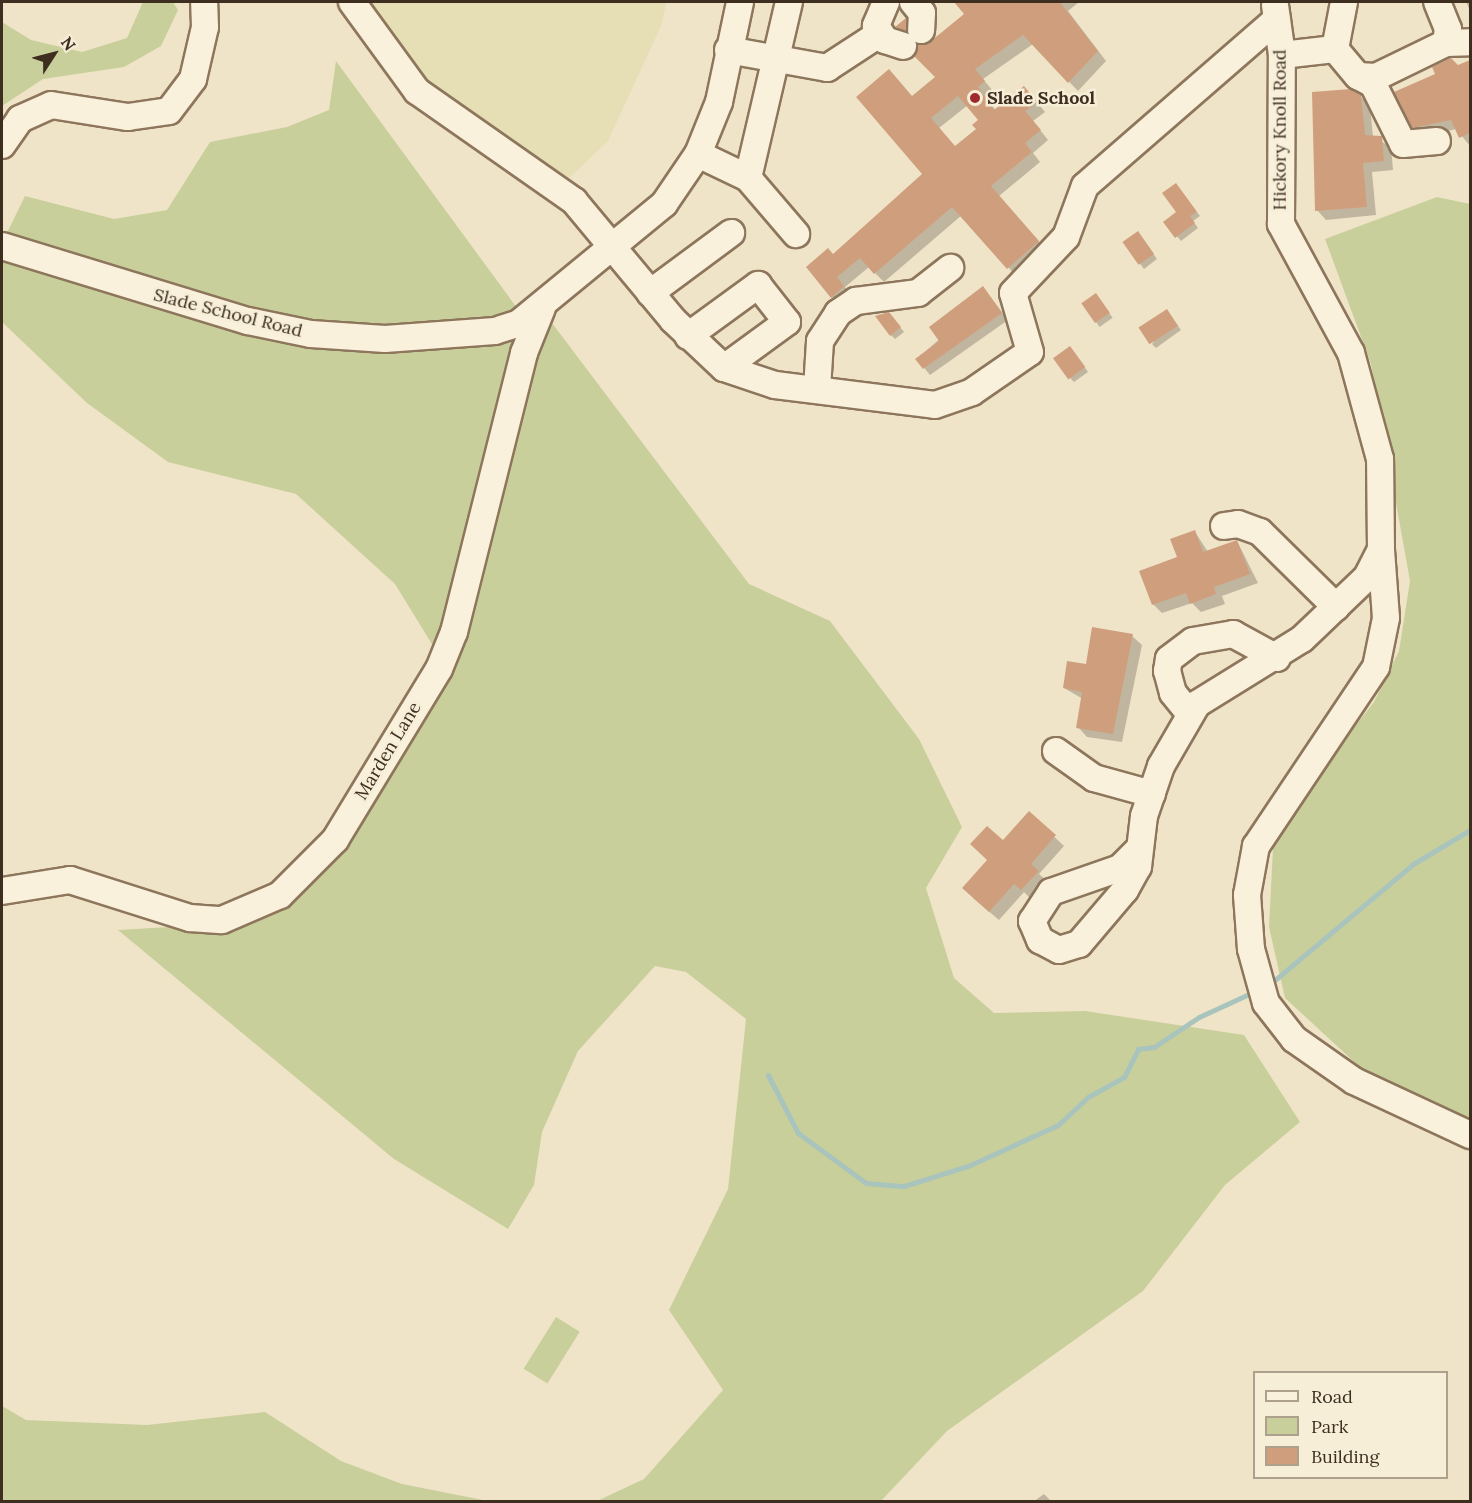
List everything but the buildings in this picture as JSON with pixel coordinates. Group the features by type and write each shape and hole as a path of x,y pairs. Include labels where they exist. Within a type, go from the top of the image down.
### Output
{"street":[{"path":"2,145 20,119 51,105 128,117 169,111 193,79 205,27 204,2"},
{"path":"352,2 417,91 471,133 540,173 574,201 688,336 724,368 775,385 919,404 948,403 1030,352 1013,293 1066,237 1085,186 1276,10"},
{"name":"Slade School Road","path":"2,246 248,321 311,334 385,339 495,331 542,308 614,250 664,204 698,154 719,102 728,50 740,2"},
{"path":"748,178 777,62 789,2"},
{"path":"879,34 876,18 886,2"},
{"path":"728,50 777,62 827,68 879,34 912,38 922,13 914,2"},
{"path":"1344,2 1338,13 1335,49 1358,76 1373,84 1403,144 1437,141"},
{"path":"1358,76 1376,77 1458,43 1448,29 1437,2"},
{"name":"Hickory Knoll Road","path":"1276,10 1282,55 1281,224 1351,353 1380,459 1381,550"},
{"path":"1282,55 1335,49"},
{"path":"698,154 748,178 796,234"},
{"path":"650,293 731,232"},
{"path":"817,389 820,341 838,313 856,301 918,293 950,268"},
{"path":"688,336 758,285 787,322 724,368"},
{"name":"Marden Lane","path":"2,891 70,880 190,918 222,920 280,895 334,840 438,669 454,632 524,353 542,308"},
{"path":"1224,525 1238,524 1260,532 1336,608"},
{"path":"1138,850 1152,794 1190,714 1210,693 1277,658 1336,608 1375,567 1381,550"},
{"path":"1381,550 1386,618 1376,667 1256,846 1247,895 1251,949 1266,1003 1294,1039 1354,1081 1470,1135"},
{"path":"1190,714 1173,693 1167,671 1169,659 1193,641 1233,634 1277,658"},
{"path":"1056,751 1094,778 1152,794"}],"shaded area":[{"path":"367,2 666,2 662,24 608,141 569,178 472,123 423,77"}],"green space":[{"path":"143,2 173,2 178,10 161,46 124,67 43,79 2,106 2,22 31,40 82,52 127,38"},
{"path":"336,61 520,312 445,324 320,326 5,237 25,196 114,219 167,210 210,142 287,127 329,110"},
{"path":"1437,197 1470,204 1470,1122 1378,1084 1285,998 1269,927 1273,848 1318,773 1374,702 1399,651 1410,581 1371,364 1325,239"},
{"path":"2,257 324,346 416,352 500,343 552,323 749,584 830,621 919,739 962,827 926,888 954,978 994,1013 1085,1011 1244,1035 1300,1122 1225,1185 1143,1291 947,1431 881,1501 597,1501 644,1479 723,1390 669,1310 728,1189 746,1019 686,972 655,966 578,1051 542,1132 534,1185 508,1229 394,1159 118,930 203,925 277,890 335,840 446,667 395,584 296,494 168,462 87,403 2,322"},
{"path":"556,1317 580,1332 547,1384 524,1369"},
{"path":"2,1406 26,1420 147,1425 265,1412 341,1461 402,1484 488,1501 2,1501"}],"waterway":[{"path":"1270,984 1413,864 1470,830"},
{"path":"768,1075 798,1133 866,1183 904,1186 968,1166 1058,1125 1088,1097 1124,1077 1138,1049 1154,1047 1199,1017 1249,994"}],"place":[{"name":"Slade School","path":"975,98"}]}
